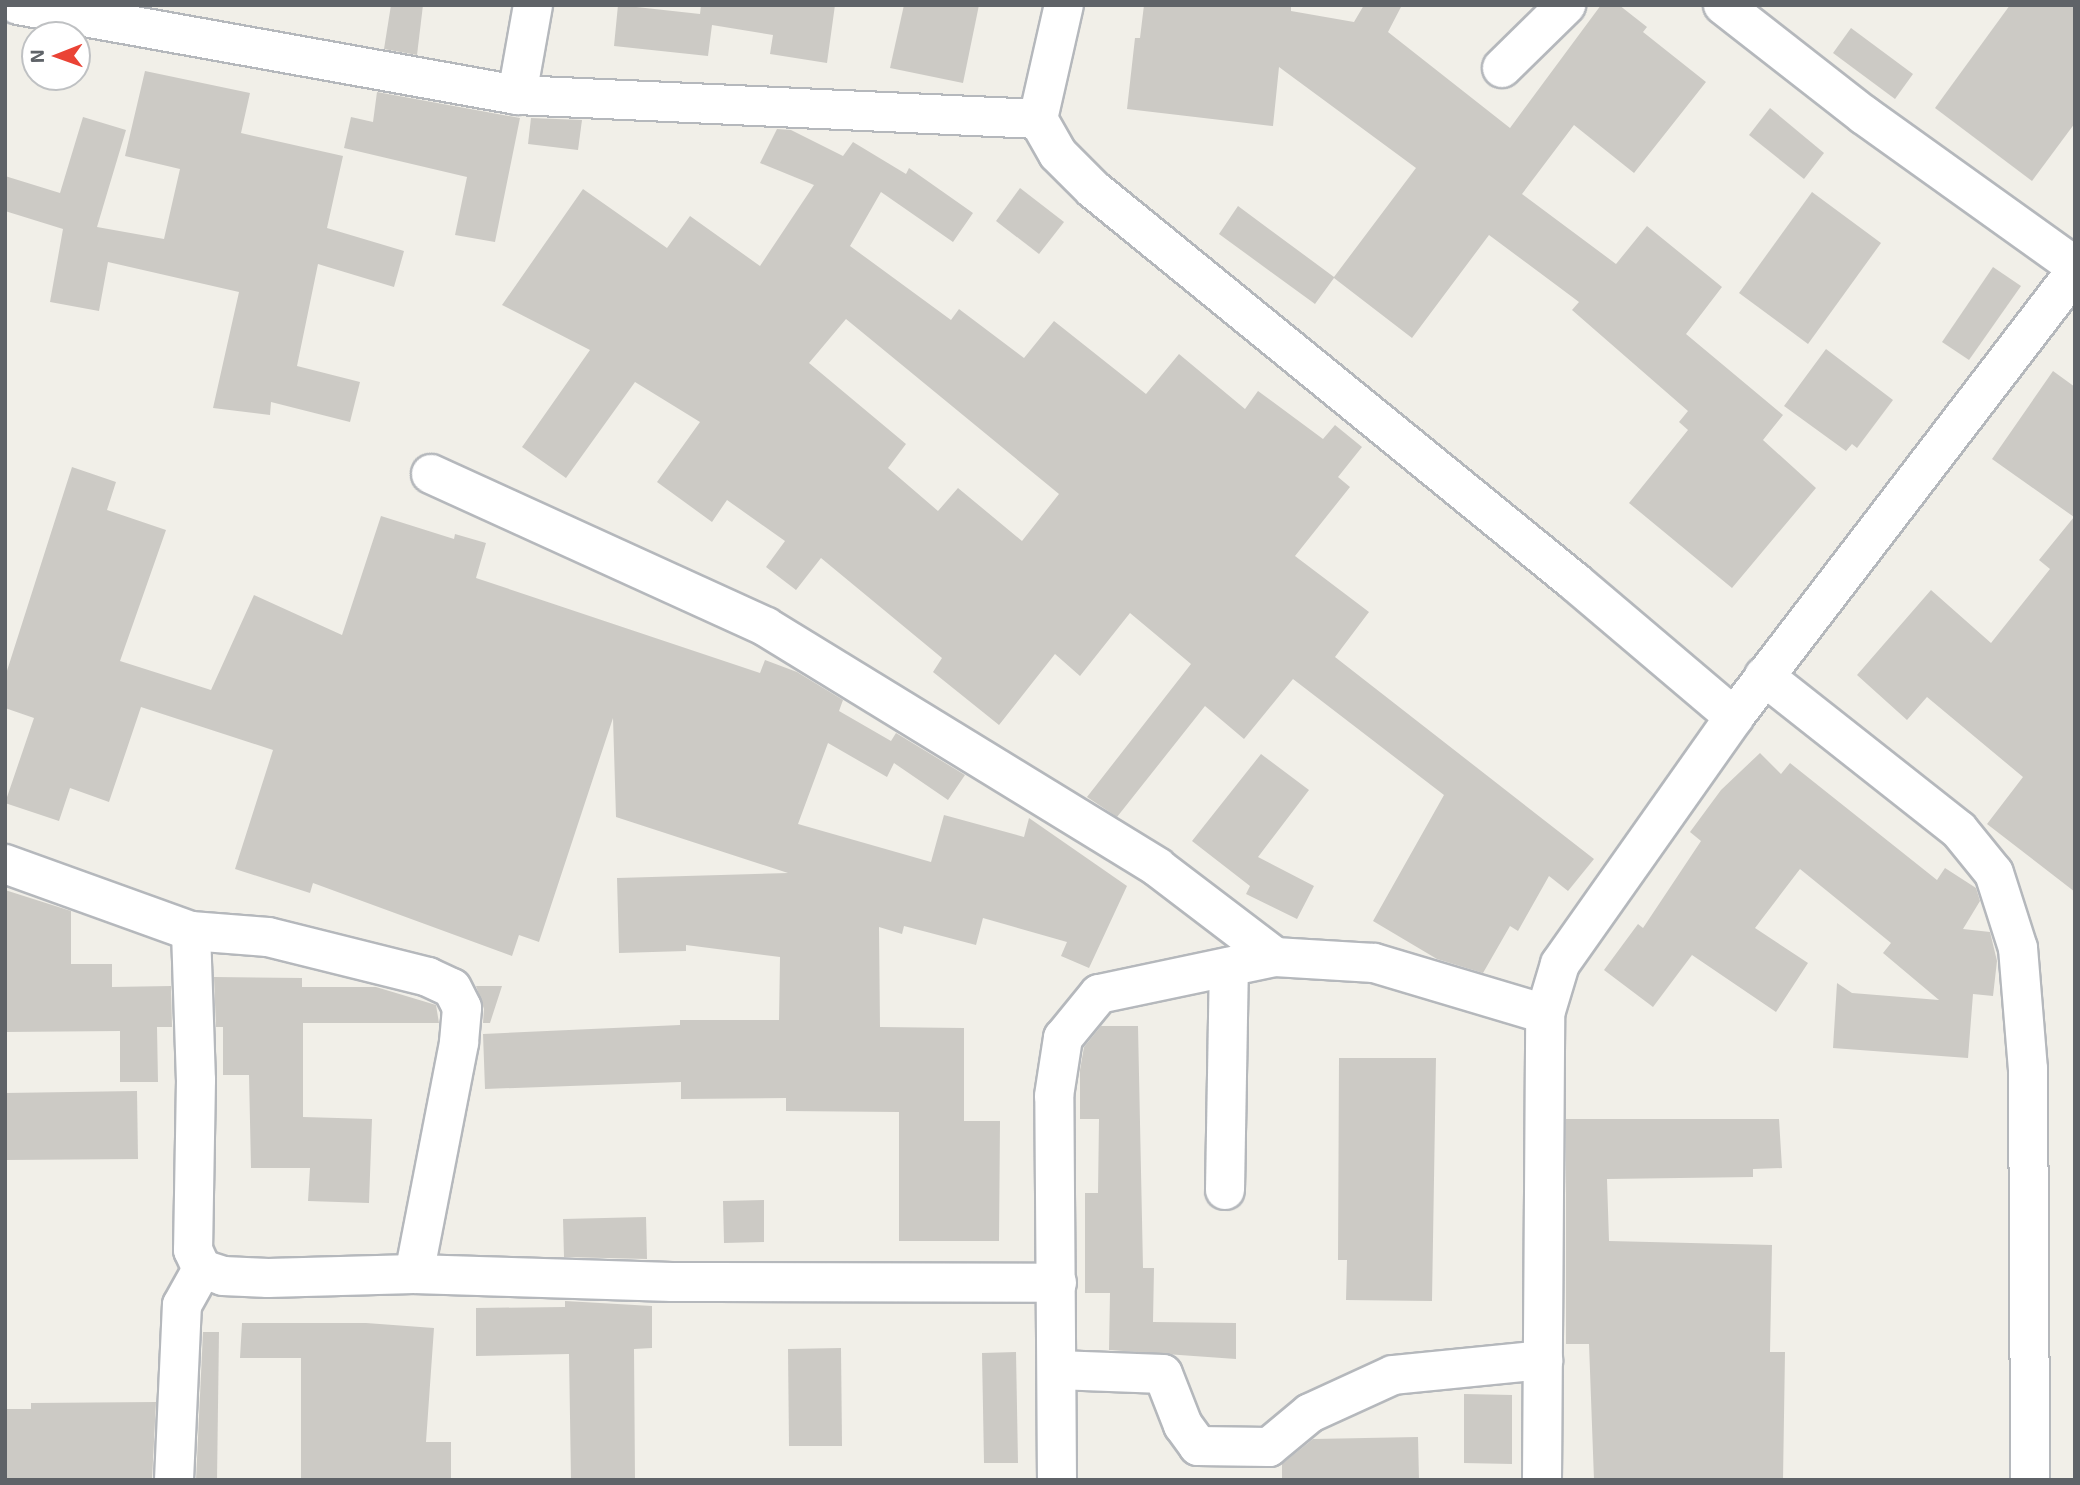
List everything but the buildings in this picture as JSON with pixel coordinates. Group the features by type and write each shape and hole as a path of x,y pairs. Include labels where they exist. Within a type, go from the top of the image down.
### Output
{"street":[{"path":"18,5 517,95 1038,119"},
{"path":"517,95 533,5"},
{"path":"1064,5 1038,119 1058,154 1093,189 1575,582 1734,717"},
{"path":"1502,68 1566,5"},
{"path":"1723,5 1864,115 2075,266"},
{"path":"1542,1480 1545,1014 1560,964 1579,930 1764,676 2075,272"},
{"path":"431,474 765,627 1157,867 1275,957"},
{"path":"1764,676 1959,830 1994,873 2018,948 2028,1069 2030,1480"},
{"path":"5,864 191,932 268,937 428,977 452,988 462,1008 459,1043 414,1274"},
{"path":"191,932 197,1080 193,1250 202,1269 223,1276 268,1278 414,1274 672,1282 1057,1283"},
{"path":"1057,1480 1054,1096 1063,1038 1099,994 1275,957 1374,963 1545,1014"},
{"path":"1225,1190 1229,967"},
{"path":"174,1480 182,1305 202,1269"},
{"path":"1057,1370 1163,1374 1183,1425 1198,1446 1269,1447 1310,1413 1393,1375 1543,1360"}]}
